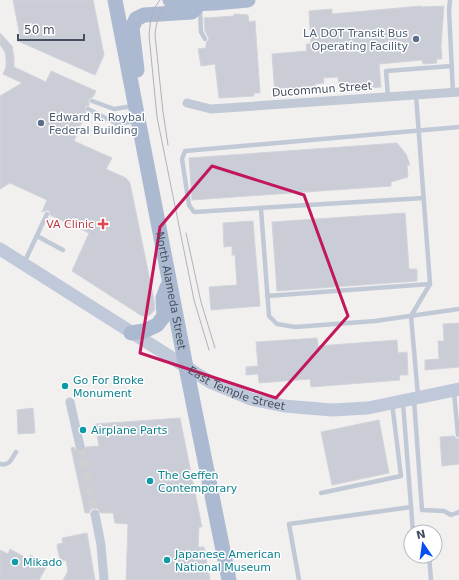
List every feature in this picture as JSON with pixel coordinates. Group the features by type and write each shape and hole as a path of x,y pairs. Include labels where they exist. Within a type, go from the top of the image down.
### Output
{"main road":[{"name":"North Alameda Street","path":"115,0 135,110 229,580"},
{"path":"170,0 186,3 248,0"},
{"path":"135,110 140,90 132,28 136,19 144,14 192,12 200,3"},
{"path":"132,333 157,325 164,316 163,298 169,280"}],"street":[{"name":"Ducommun Street","path":"187,103 211,109 456,92"},
{"name":"East Temple Street","path":"0,249 210,382 237,394 270,404 298,408 332,410 368,408 456,390"},
{"path":"70,402 80,446"},
{"path":"95,514 101,545 104,580"}],"lane":[{"path":"450,0 449,10 452,66 456,92"},
{"path":"200,3 201,32 205,39"},
{"path":"388,96 386,71 452,66"},
{"path":"321,492 401,476 411,316 430,284 416,95"},
{"path":"92,100 114,109 135,110"},
{"path":"88,109 117,124 135,110"},
{"path":"424,198 194,212 189,205 182,159 185,151 459,127"},
{"path":"261,209 269,316 277,324 294,327 375,321 459,309"},
{"path":"24,264 47,214"},
{"path":"37,236 63,250"},
{"path":"267,296 430,284"},
{"path":"456,390 458,435"},
{"path":"406,400 412,524"},
{"path":"406,400 422,510 444,511 451,515 459,512"},
{"path":"0,464 9,464 16,452"},
{"path":"299,580 289,524 411,507"},
{"path":"430,564 431,580"}],"highlighted area":[{"path":"212,166 304,195 348,316 276,398 140,353 160,227"}],"building":[{"path":"13,0 93,0 104,55 95,75 18,41 20,37"},
{"path":"421,6 444,6 441,46 442,59 436,59 437,63 423,64 422,60 379,64 381,87 339,90 338,77 323,78 324,83 315,84 316,92 275,95 272,54 307,51 306,44 311,44 309,11 332,9 332,14"},
{"path":"234,14 248,15 249,22 255,21 260,93 254,93 254,96 219,98 215,64 201,66 198,49 206,48 206,43 209,39 205,31 204,18 234,16"},
{"path":"0,33 12,46 14,67 46,82 51,71 96,91 93,97 89,99 89,106 86,106 85,108 86,112 74,141 112,158 106,169 126,178 130,183 154,300 155,310 150,315 142,316 72,271 89,233 50,215 48,210 42,212 47,200 10,183 0,189 0,96 22,83 3,74 6,67 6,59 5,52 0,45"},
{"path":"397,143 406,154 410,165 407,165 408,177 391,182 391,186 192,200 189,158"},
{"path":"405,213 409,269 417,269 417,281 277,291 272,222"},
{"path":"253,221 260,306 211,310 209,287 237,285 235,255 232,255 232,246 224,247 223,223"},
{"path":"459,323 459,367 425,370 425,360 439,359 438,341 444,341 443,324"},
{"path":"317,338 318,346 397,340 398,353 407,352 408,375 399,375 400,380 311,387 310,379 259,383 258,374 246,375 246,367 258,366 256,342"},
{"path":"33,408 35,433 18,434 17,410"},
{"path":"180,418 202,527 199,527 198,547 204,547 210,580 126,580 128,524 115,523 113,513 101,513 97,508 91,509 89,513 85,513 71,448 74,447 76,450 81,452 86,447 99,446 95,424"},
{"path":"379,420 389,473 332,485 321,432"},
{"path":"454,436 459,439 459,464 442,466 440,437"},
{"path":"87,533 95,580 63,580 68,571 66,560 60,560 57,546 58,544 63,543 62,538"},
{"path":"10,549 28,559 30,555 48,564 39,580 0,580 0,550 8,554"}],"tunnel":[{"path":"80,446 95,514"}],"tram line":[{"path":"160,0 151,17 149,35 157,117 194,300 209,350"},
{"path":"168,145 155,35 159,16 164,7 171,0"},
{"path":"186,233 201,302 215,348"}],"place":[{"name":"LA DOT Transit Bus Operating Facility","path":"416,39"},
{"name":"Edward R. Roybal Federal Building","path":"41,123"},
{"name":"VA Clinic","path":"103,224"},
{"name":"Go For Broke Monument","path":"65,386"},
{"name":"Airplane Parts","path":"83,430"},
{"name":"The Geffen Contemporary","path":"150,481"},
{"name":"Japanese American National Museum","path":"167,560"},
{"name":"Mikado","path":"15,562"}]}
